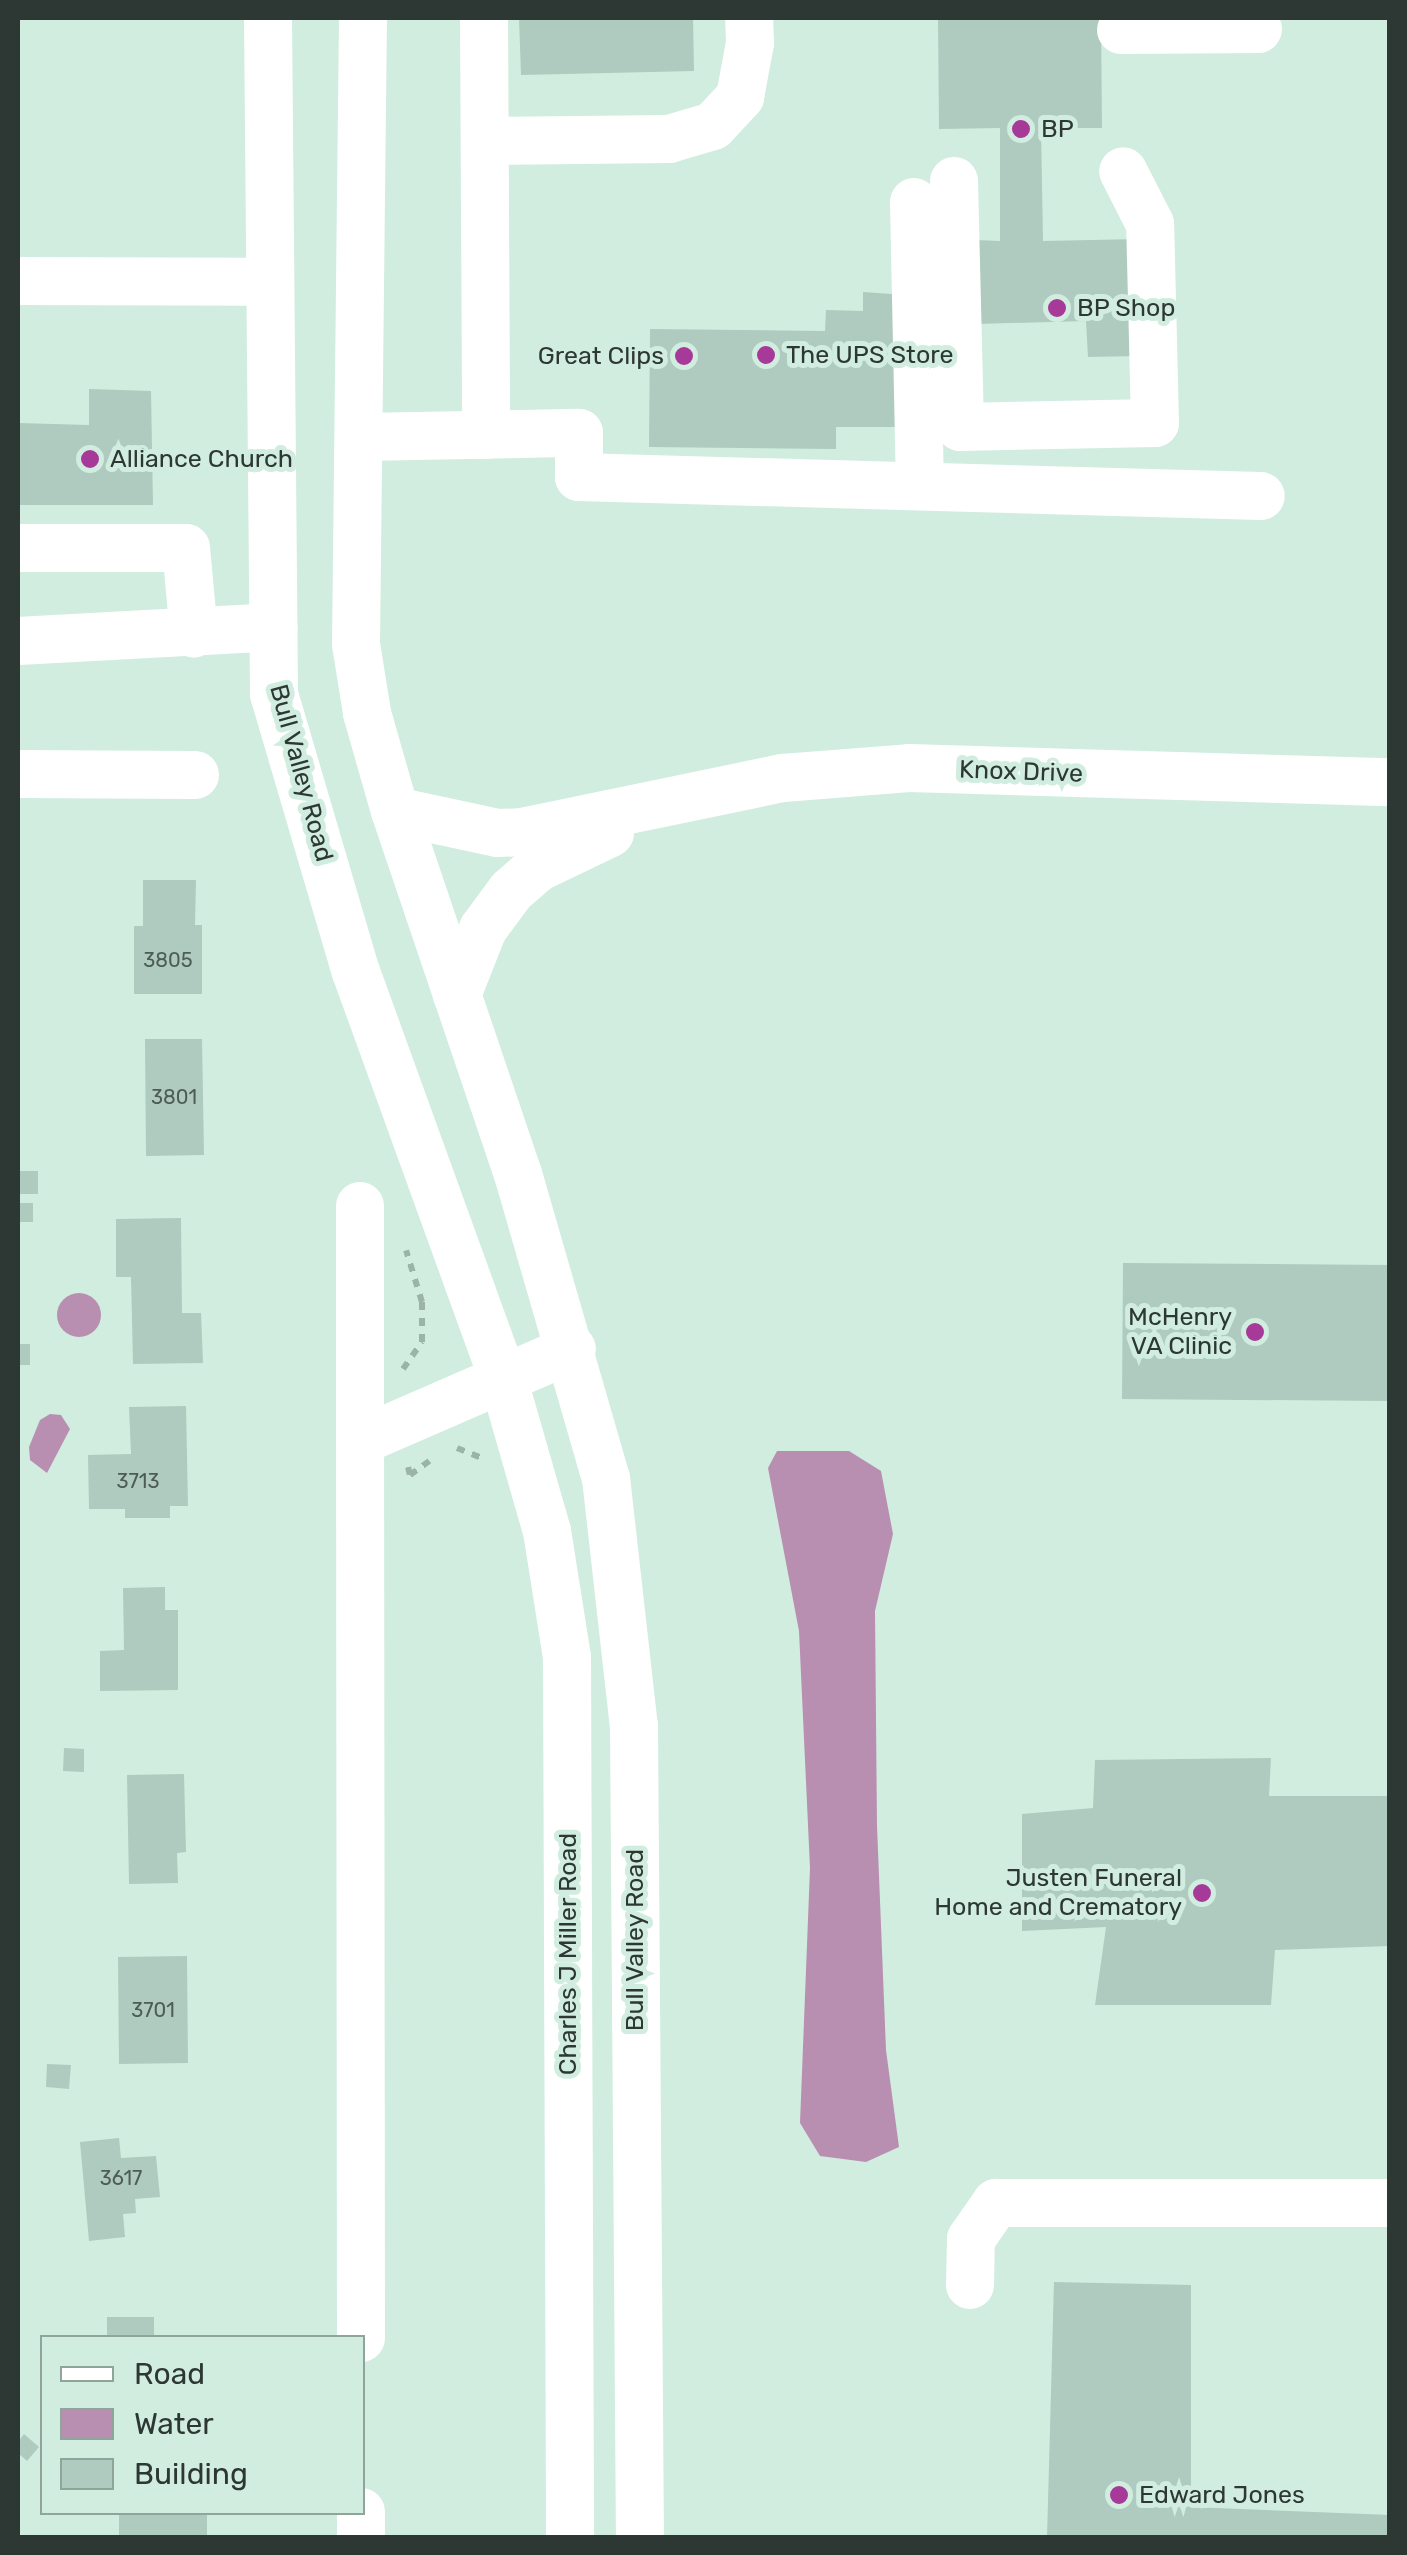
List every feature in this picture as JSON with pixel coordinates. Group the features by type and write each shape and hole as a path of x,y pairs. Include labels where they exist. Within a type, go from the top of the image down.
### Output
{"street":[{"name":"Bull Valley Road","path":"268,18 274,694 356,972 503,1378"},
{"name":"Bull Valley Road","path":"363,18 362,437 356,644 368,713 395,810 572,1349 606,1478 634,1726 640,2538"},
{"path":"484,18 486,435"},
{"path":"487,141 669,139 713,126 740,96 750,42 749,18"},
{"path":"1120,30 1258,29"},
{"path":"920,486 934,192 960,427 1155,424 1150,224 1123,171"},
{"path":"18,280 270,282"},
{"path":"362,437 579,433 579,477 1261,496"},
{"path":"18,548 186,548 194,634"},
{"path":"18,641 274,627"},
{"name":"Knox Drive","path":"395,810 498,833 656,807 783,778 909,768 1390,782"},
{"path":"18,774 195,775"},
{"name":"Knox Drive","path":"457,995 483,929 523,879 575,848 629,826 656,807"},
{"path":"360,1206 379,1433 361,2335"},
{"path":"379,1433 572,1349"},
{"name":"Charles J Miller Road","path":"503,1378 547,1531 567,1658 570,2538"},
{"path":"970,2285 971,2239 996,2202 1390,2202"}],"path":[{"path":"404,1246 422,1302 422,1342 393,1384 379,1433 410,1476 432,1458"},
{"path":"443,1450 460,1448 481,1456 489,1470"}],"water":[{"path":"79,1293 94,1300 101,1315 94,1330 79,1337 64,1330 57,1315 64,1300"},
{"path":"50,1414 61,1415 70,1429 47,1473 30,1460 29,1447 40,1420"},
{"path":"777,1451 849,1451 881,1471 893,1534 875,1611 877,1826 886,2050 899,2147 866,2162 820,2156 800,2123 810,1868 799,1631 768,1468"}],"building":[{"path":"519,18 693,18 694,71 521,75"},
{"path":"938,18 1101,18 1102,128 1041,128 1043,241 1140,239 1138,356 1088,357 1086,321 975,324 902,427 836,427 836,449 649,447 650,329 825,331 826,310 863,311 863,292 906,295 976,240 1000,241 1000,128 939,129"},
{"path":"89,389 151,391 153,505 18,505 18,423 89,425"},
{"path":"143,880 196,880 195,925 202,925 202,994 134,994 134,926 143,926"},
{"path":"145,1039 202,1039 204,1155 146,1156"},
{"path":"18,1171 38,1171 38,1194 18,1194"},
{"path":"18,1203 33,1203 33,1222 18,1222"},
{"path":"181,1218 182,1313 201,1313 203,1363 133,1364 131,1277 116,1277 116,1219"},
{"name":"McHenry VA Clinic","path":"1123,1263 1388,1265 1387,1401 1122,1399"},
{"path":"18,1344 30,1344 30,1365 18,1365"},
{"path":"186,1406 188,1506 170,1506 170,1518 125,1518 125,1509 89,1509 88,1455 131,1454 129,1407"},
{"path":"165,1587 165,1610 178,1610 178,1690 100,1691 100,1651 124,1650 123,1588"},
{"path":"64,1748 84,1749 84,1772 63,1771"},
{"path":"1271,1758 1269,1796 1390,1796 1390,1946 1275,1950 1271,2005 1095,2005 1106,1927 1022,1931 1022,1814 1093,1808 1095,1760"},
{"path":"184,1774 186,1852 177,1853 178,1883 129,1884 127,1775"},
{"path":"187,1956 188,2063 119,2064 118,1957"},
{"path":"47,2064 71,2065 69,2089 46,2087"},
{"path":"119,2138 121,2158 156,2156 160,2197 135,2199 136,2213 123,2214 125,2237 89,2241 80,2142"},
{"path":"1054,2282 1191,2285 1191,2507 1390,2515 1390,2538 1047,2538"},
{"path":"107,2317 154,2317 154,2335 107,2335"},
{"path":"24,2434 39,2447 27,2461 18,2453 18,2442"},
{"path":"119,2515 207,2515 207,2538 119,2538"}],"place":[{"name":"BP","path":"1021,129"},
{"name":"BP Shop","path":"1057,308"},
{"name":"The UPS Store","path":"766,355"},
{"name":"Great Clips","path":"684,356"},
{"name":"Alliance Church","path":"90,459"},
{"name":"McHenry VA Clinic","path":"1255,1332"},
{"name":"Justen Funeral Home and Crematory","path":"1202,1893"},
{"name":"Edward Jones","path":"1119,2495"}]}
